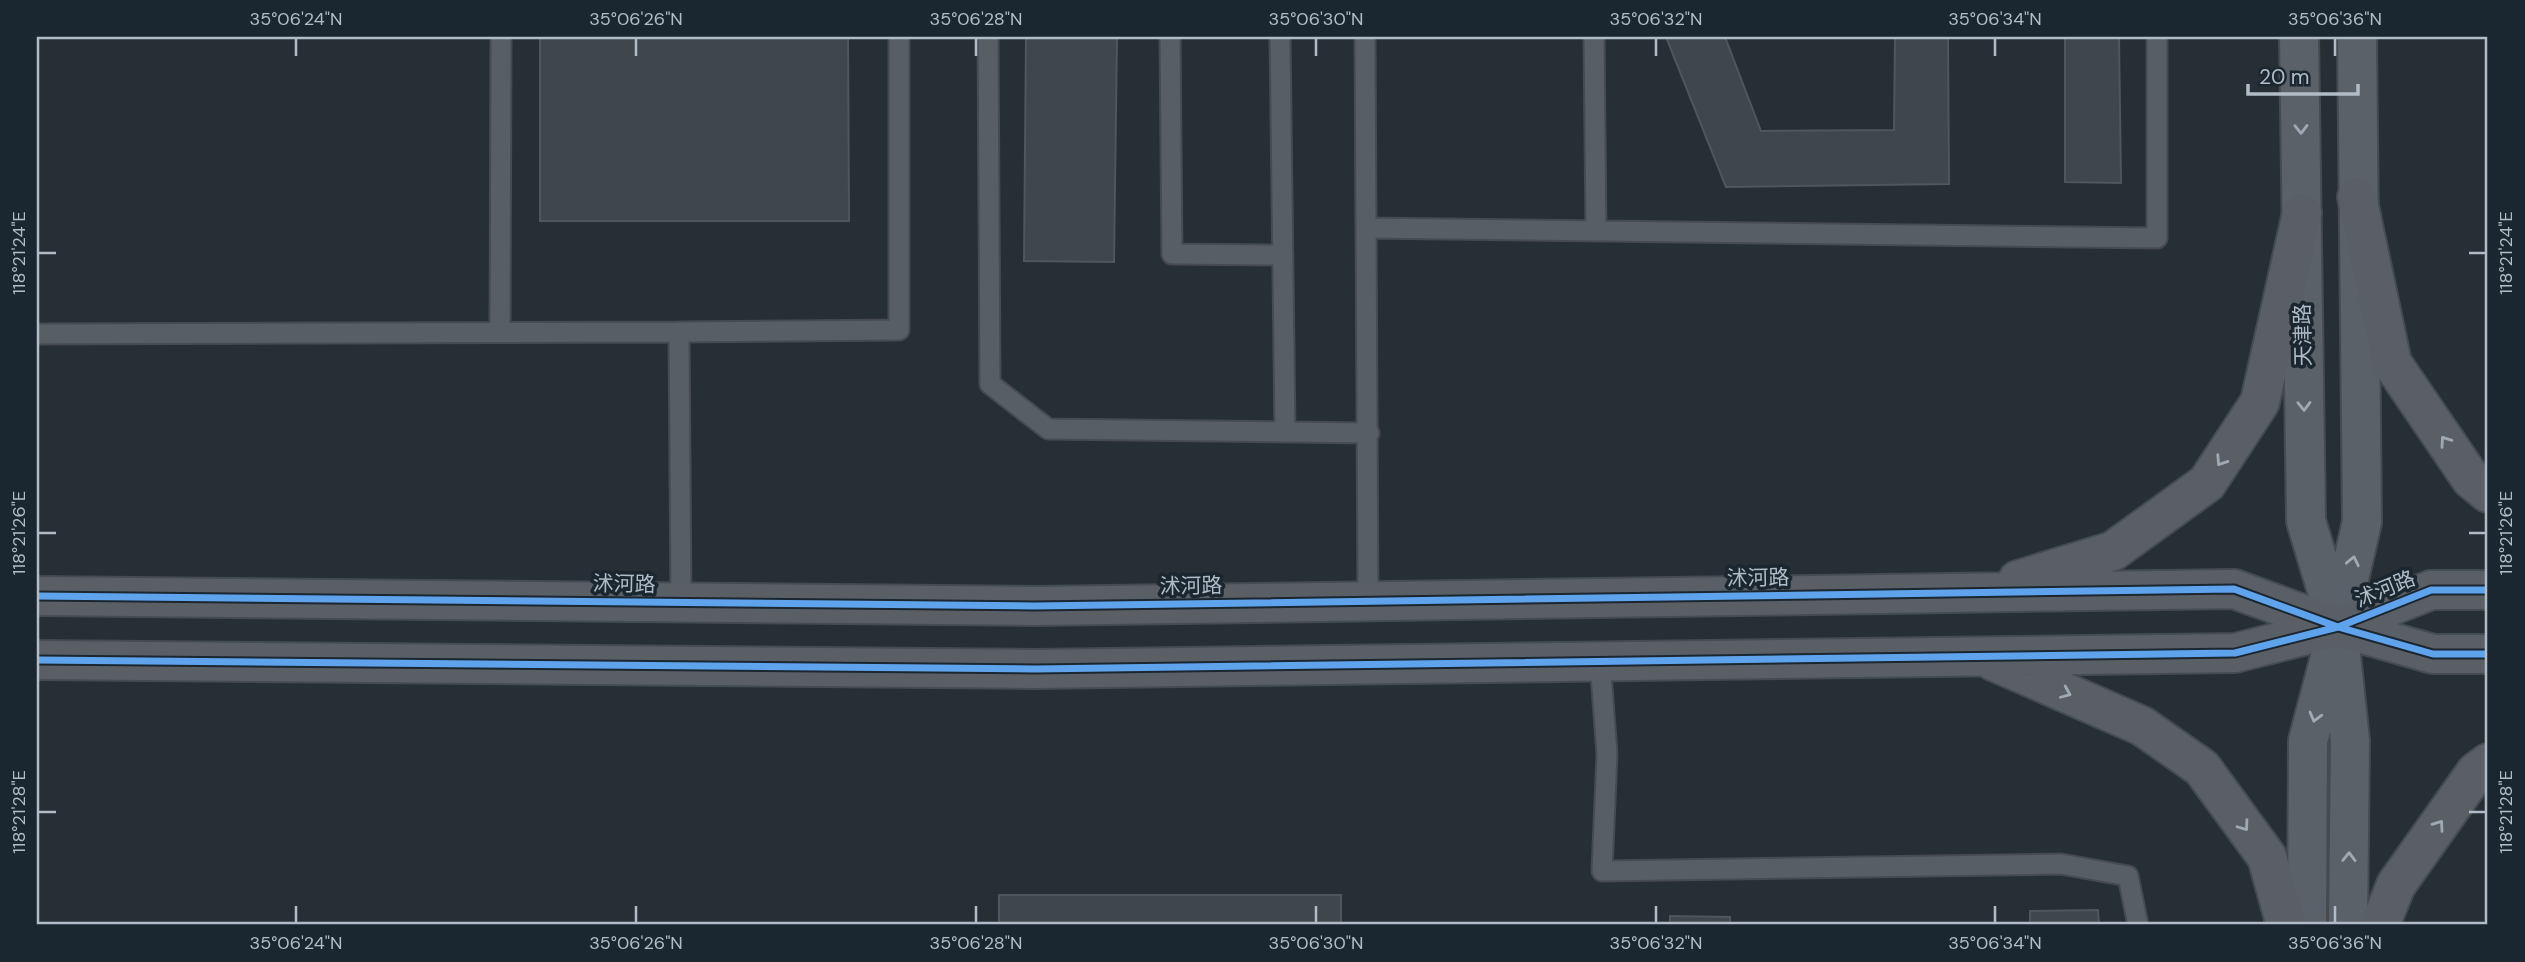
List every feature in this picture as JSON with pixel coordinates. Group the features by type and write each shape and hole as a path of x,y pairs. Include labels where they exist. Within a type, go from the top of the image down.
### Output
{"main road":[{"name":"天津路","path":"2300,37 2306,521 2338,628 2350,741 2348,925"},
{"name":"天津路","path":"2307,925 2308,741 2362,522 2357,37"},
{"path":"2357,197 2392,363 2471,479 2488,493"},
{"path":"1977,593 2113,551 2207,483 2260,402 2302,213"},
{"name":"沭河路","path":"37,596 1034,606 2234,589 2338,628 2432,654 2488,654"},
{"name":"沭河路","path":"37,660 1035,669 2235,653 2338,628 2431,590 2488,590"},
{"path":"1981,656 2142,726 2202,768 2267,857 2286,925"},
{"path":"2380,925 2396,885 2476,772 2488,763"}],"lane":[{"path":"500,332 501,37"},
{"path":"37,334 899,330 899,37"},
{"path":"988,37 990,384 1048,429 1369,433"},
{"path":"1170,37 1172,254 1283,256"},
{"path":"1280,37 1285,432"},
{"path":"1365,37 1368,601"},
{"path":"1594,37 1596,231"},
{"path":"1366,228 2157,238 2157,37"},
{"path":"679,332 681,602"},
{"path":"1600,661 1607,754 1602,871 2061,864 2129,876 2138,925"}],"building":[{"path":"540,37 848,37 849,221 540,221"},
{"path":"1026,37 1117,37 1114,262 1024,261"},
{"path":"1666,37 1725,37 1761,131 1894,130 1895,37 1948,37 1949,184 1726,187"},
{"path":"2065,37 2119,37 2121,183 2065,182"},
{"path":"999,895 1341,895 1341,925 999,925"},
{"path":"2098,910 2099,925 2030,925 2030,911"},
{"path":"1670,916 1730,917 1730,925 1670,925"}],"cycle path":[{"path":"37,596 1034,606 2234,589 2338,627 2433,654 2488,654"},
{"path":"37,660 1035,669 2235,653 2338,627 2431,590 2488,590"}]}
